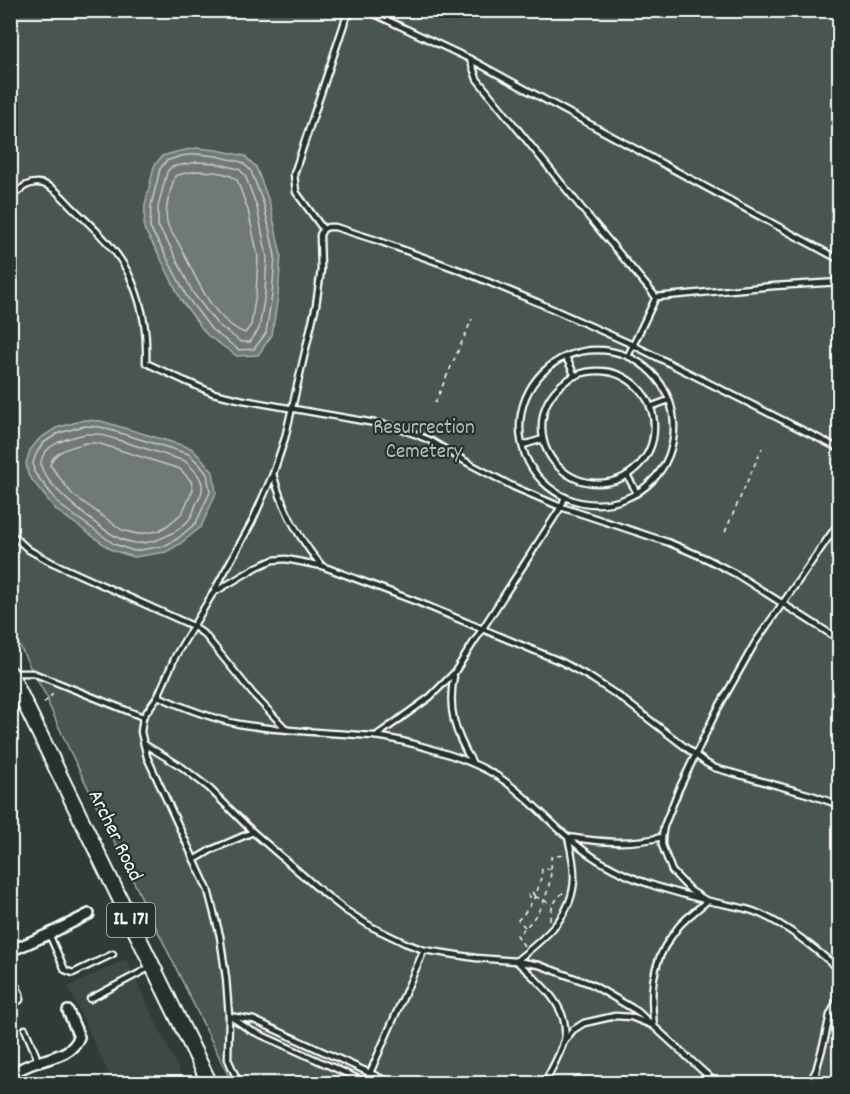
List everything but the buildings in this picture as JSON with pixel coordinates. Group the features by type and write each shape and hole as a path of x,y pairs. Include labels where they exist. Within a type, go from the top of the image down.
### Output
{"main road":[{"name":"Archer Road","path":"11,673 210,1083"}],"street":[{"path":"10,951 89,914"},
{"path":"10,1074 37,1062 48,1060 74,1047 79,1037 68,1011"}],"lane":[{"path":"323,229 296,192 294,174 346,18 354,11 368,11 470,60 840,260"},
{"path":"470,60 477,79 656,297"},
{"path":"10,198 26,185 38,183 48,186 93,226 116,253 132,280 142,308 147,336 146,363 213,393 392,426 415,434 470,464 561,507 670,543 707,559 736,574 840,640"},
{"path":"239,1083 228,1059 226,978 220,936 208,890 147,757 141,732 143,717 158,696 176,655 252,522 273,474 292,408 316,305 321,270 320,235 323,229 335,227 376,240 539,303 633,345 840,449"},
{"path":"656,297 840,282"},
{"path":"628,356 656,297"},
{"path":"597,350 613,351 628,356 658,379 668,395 673,412 674,431 671,450 663,467 652,482 637,493 620,501 602,504 583,503 565,497 551,489 530,465 520,435 524,403 540,375 566,357 597,350"},
{"path":"566,357 575,376"},
{"path":"598,371 625,378 640,390 650,407 654,425 651,444 642,461 627,475 612,481 602,483 584,481 567,474 554,462 546,448 542,422 546,405 556,390 575,376 598,371"},
{"path":"650,407 669,400"},
{"path":"523,445 543,439"},
{"path":"273,474 285,511 307,548 322,566"},
{"path":"627,475 637,493"},
{"path":"376,736 430,697 454,673 561,507 565,497"},
{"path":"707,901 691,891 672,871 662,845 664,826 716,712 755,643 840,521"},
{"path":"10,533 29,550 51,562 193,626 205,635 253,694 287,729"},
{"path":"213,593 247,572 273,560 286,559 322,566 420,603 562,663 620,697 715,768 840,805"},
{"path":"11,673 33,673 143,717"},
{"path":"454,673 451,691 453,720 457,734 472,762"},
{"path":"158,696 187,710 240,724 376,736 426,747 472,762 505,781 582,849 602,863 659,888 756,912 804,939 840,970"},
{"path":"144,744 182,767 209,788 253,832 345,910 388,935 424,950 539,965 591,984 636,1011 717,1083"},
{"path":"194,860 211,849 253,832"},
{"path":"568,837 617,843 662,837"},
{"path":"516,961 552,930 567,910 574,877 568,837"},
{"path":"654,1026 652,986 661,954 682,923 707,901"},
{"path":"49,934 66,970 73,973 113,954"},
{"path":"228,1016 250,1030 367,1083 424,950"},
{"path":"516,961 543,987 559,1008 566,1029 563,1043"},
{"path":"90,999 153,965"},
{"path":"10,973 20,994 20,1000 10,1006"},
{"path":"816,1083 816,1071 830,1015 840,995"},
{"path":"228,1016 254,1020 394,1083"},
{"path":"544,1083 563,1043 573,1030 584,1023 615,1016 631,1017 654,1026"},
{"path":"25,1029 37,1062"},
{"path":"808,1083 816,1071"}],"path":[{"path":"435,403 472,319"},
{"path":"725,532 762,448"},
{"path":"44,703 53,694"},
{"path":"528,951 517,935 536,916 544,902 550,885 551,857 572,854"},
{"path":"525,928 518,920 531,906 540,883 542,869 552,868"},
{"path":"552,930 550,917 553,905 560,894 573,887"},
{"path":"535,897 553,905"}],"shaded area":[{"path":"126,959 185,1083 113,1083 68,987"}],"green space":[{"name":"Resurrection Cemetery","path":"11,11 839,11 839,1083 232,1083 68,747 48,699 11,628"}],"water":[{"path":"197,148 245,156 256,167 270,204 281,255 278,296 272,335 258,355 237,356 207,335 181,300 144,229 145,205 154,166 162,156"},
{"path":"84,420 101,421 191,448 213,472 216,493 201,527 166,552 134,557 112,550 56,510 28,475 26,463 30,450 39,439 56,428"}]}
